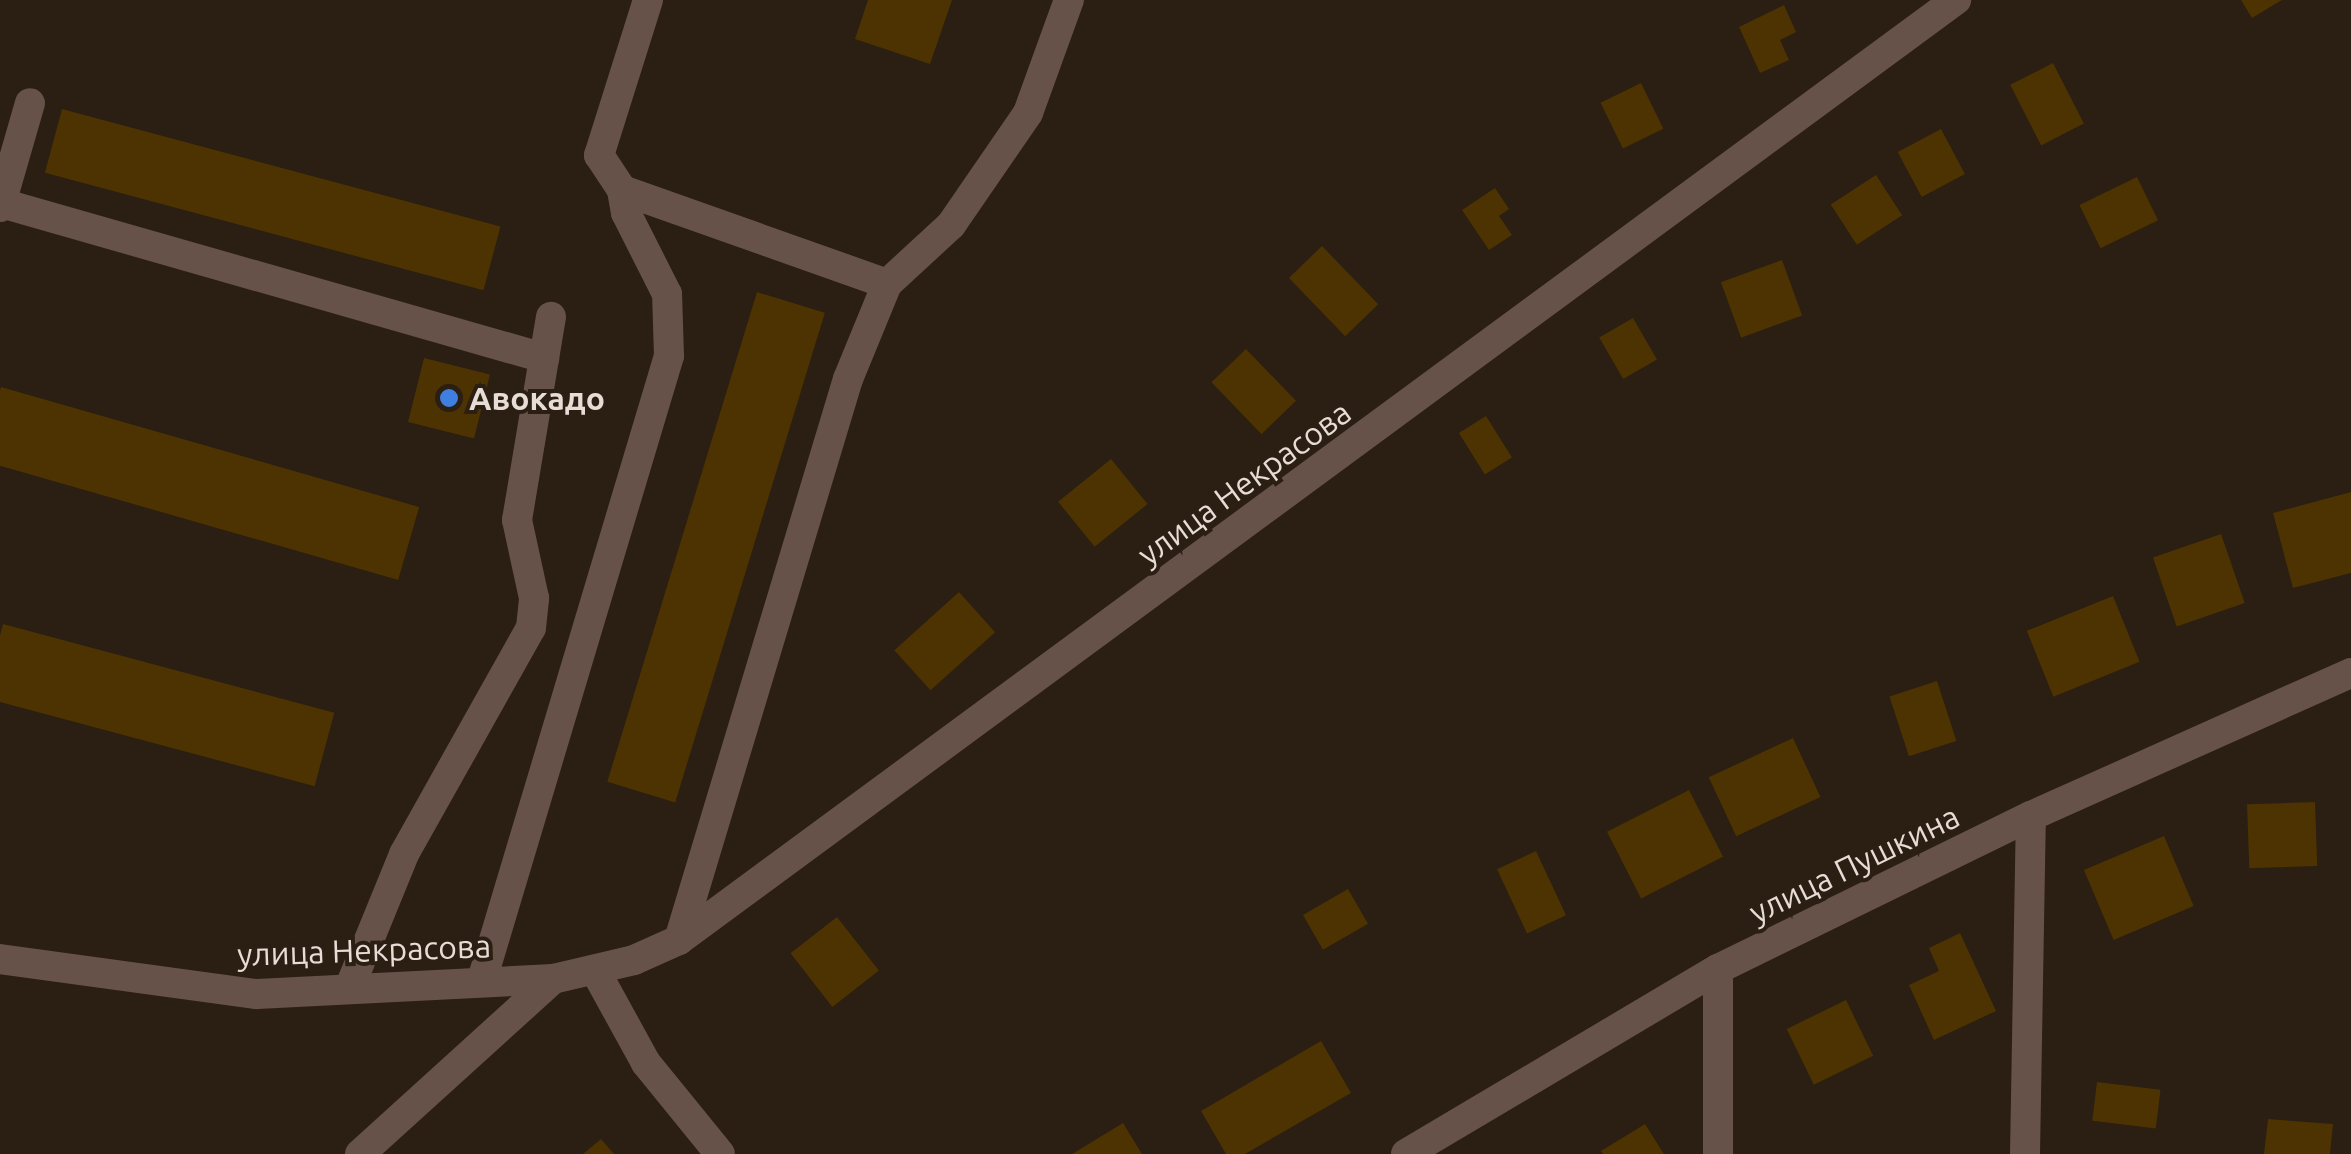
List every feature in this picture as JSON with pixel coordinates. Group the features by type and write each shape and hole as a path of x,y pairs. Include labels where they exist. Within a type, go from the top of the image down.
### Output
{"street":[{"path":"482,980 673,329 667,294 626,213 622,190 599,155 648,0"},
{"path":"679,940 848,379 887,284 951,225 1028,112 1069,0"},
{"name":"улица Некрасова","path":"0,959 257,994 553,979 596,972 679,940 1956,0"},
{"path":"30,103 1,205 544,358"},
{"path":"622,190 887,284"},
{"path":"349,989 404,854 530,628 534,598 517,520 551,318"},
{"name":"улица Пушкина","path":"1406,1154 1718,969 2031,816 2351,674"},
{"path":"2025,1154 2031,816"},
{"path":"1718,969 1718,1154"},
{"path":"596,972 646,1063 720,1154"},
{"path":"360,1154 553,979"}],"building":[{"path":"868,0 952,0 930,64 855,39"},
{"path":"2241,0 2282,0 2252,18"},
{"path":"1784,5 1796,32 1780,40 1789,60 1760,73 1739,27"},
{"path":"2053,63 2084,124 2041,145 2010,85"},
{"path":"1641,83 1663,129 1623,149 1601,103"},
{"path":"62,109 501,227 483,290 45,173"},
{"path":"1941,129 1965,174 1922,197 1898,152"},
{"path":"1876,175 1902,215 1857,245 1831,204"},
{"path":"2137,177 2158,220 2101,248 2079,205"},
{"path":"1495,188 1509,209 1499,216 1512,235 1489,250 1462,210"},
{"path":"1322,246 1378,304 1345,336 1289,278"},
{"path":"1782,260 1802,315 1741,338 1721,282"},
{"path":"757,292 825,313 675,802 607,782"},
{"path":"1633,318 1657,360 1623,379 1599,338"},
{"path":"1246,349 1296,401 1261,434 1211,382"},
{"name":"Авокадо","path":"424,358 490,374 474,438 408,422"},
{"path":"1,387 419,507 398,580 0,466"},
{"path":"1486,416 1512,458 1485,475 1459,433"},
{"path":"1111,459 1148,504 1095,547 1058,502"},
{"path":"2351,492 2351,573 2293,588 2273,513"},
{"path":"2221,534 2245,603 2177,626 2153,557"},
{"path":"959,592 995,632 930,690 894,650"},
{"path":"2113,596 2140,662 2053,697 2027,631"},
{"path":"3,624 334,713 315,786 0,702"},
{"path":"1937,681 1956,741 1909,756 1889,696"},
{"path":"1793,738 1820,797 1736,836 1709,777"},
{"path":"1689,790 1723,857 1641,899 1607,832"},
{"path":"2315,802 2317,866 2249,868 2247,804"},
{"path":"2164,836 2194,906 2114,940 2084,870"},
{"path":"1536,851 1566,915 1527,934 1497,869"},
{"path":"1348,889 1368,924 1323,950 1303,915"},
{"path":"837,917 879,971 832,1007 791,953"},
{"path":"1960,933 1996,1011 1934,1040 1909,985 1939,971 1929,948"},
{"path":"1846,1000 1873,1056 1814,1085 1787,1029"},
{"path":"1321,1041 1351,1093 1245,1154 1226,1154 1201,1111"},
{"path":"2097,1082 2161,1090 2156,1129 2092,1121"},
{"path":"2268,1119 2333,1124 2330,1154 2264,1154"},
{"path":"1123,1123 1142,1154 1072,1154"},
{"path":"1645,1124 1664,1154 1601,1151"},
{"path":"601,1139 614,1154 583,1154"}],"place":[{"name":"Авокадо","path":"449,398"}]}
